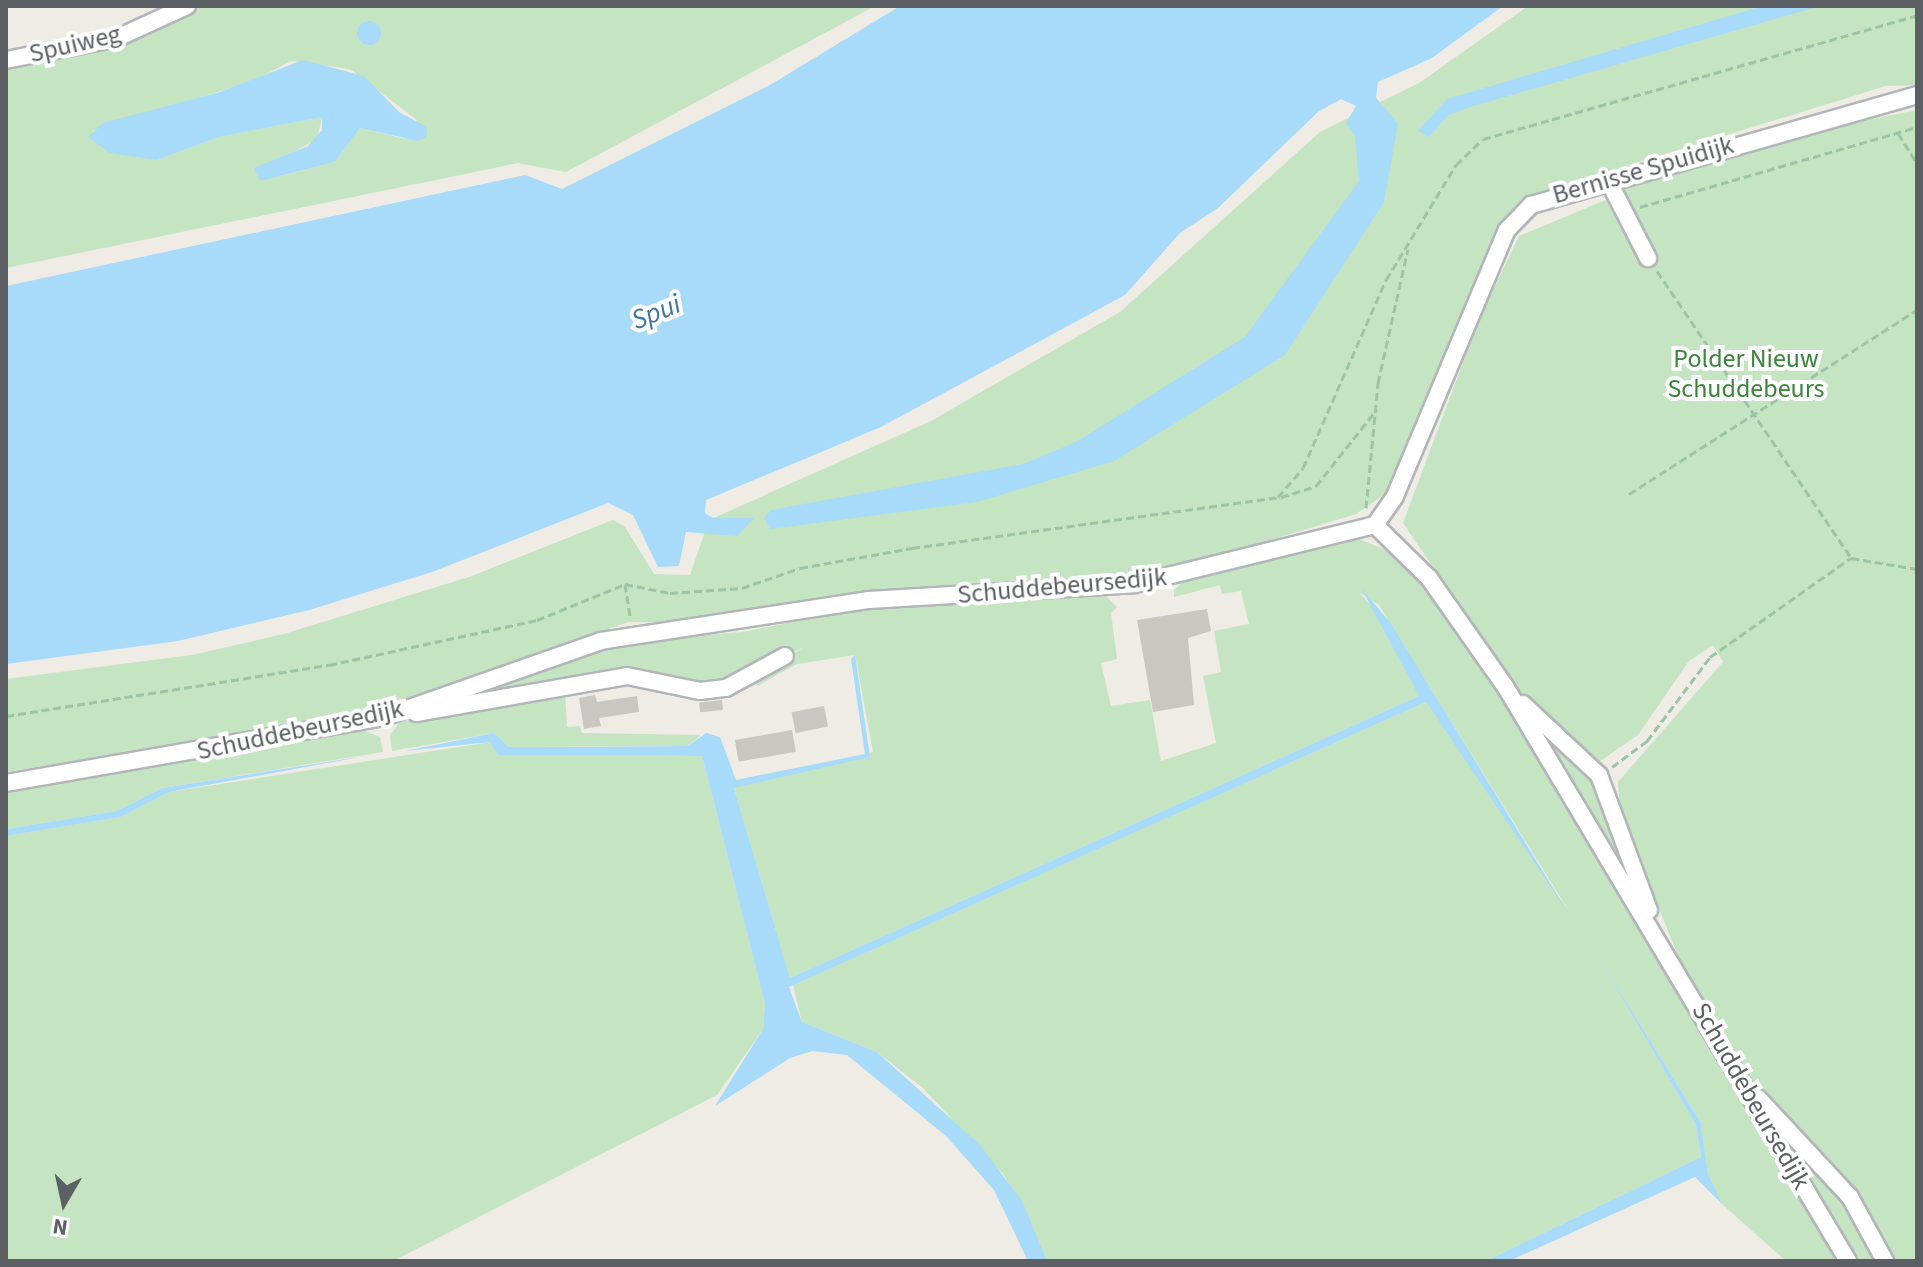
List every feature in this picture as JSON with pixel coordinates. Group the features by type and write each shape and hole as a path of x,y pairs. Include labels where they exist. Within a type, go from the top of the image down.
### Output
{"street":[{"name":"Spuiweg","path":"6,60 117,38 187,6"},
{"name":"Bernisse Spuidijk","path":"1375,525 1395,496 1507,230 1531,205 1608,180 1917,95"},
{"path":"1608,180 1621,213 1648,258"},
{"name":"Schuddebeursedijk","path":"6,783 384,717 633,635 868,600 1135,584 1375,525 1429,578 1505,686 1654,930 1848,1261"},
{"path":"384,717 627,676 700,691 726,688 785,656"},
{"name":"Schuddebeursedijk","path":"1505,686 1599,775 1654,930"},
{"path":"1745,1086 1850,1197 1885,1261"}],"path":[{"path":"1278,497 1303,468 1339,383 1409,246 1456,165 1501,130 1917,15"},
{"path":"1621,213 1917,127"},
{"path":"1898,133 1917,163"},
{"path":"1375,525 1362,495 1409,246"},
{"path":"1648,258 1751,415 1851,558"},
{"path":"1629,494 1917,310"},
{"name":"Schuddebeursedijk","path":"625,584 670,593 742,588 856,558 1278,497 1316,486 1377,409"},
{"path":"1599,775 1647,741 1710,657 1851,558 1917,569"},
{"path":"6,716 329,665 537,620 625,584 633,635"}],"green space":[{"path":"201,6 875,6 566,172 518,163 6,268 6,68 136,36","holes":["291,61 350,69 417,120 406,139 360,128 335,162 281,176 265,168 317,139 322,117 219,137 157,160 92,131 253,81"]},
{"path":"1528,6 1917,6 1917,85 1886,86 1522,198 1494,237 1389,491 1356,514 1140,580 919,589 689,623 628,622 384,711 6,772 6,679 192,655 284,634 469,577 613,520 625,527 654,574 690,575 709,520 931,421 1120,312 1320,132 1419,83"},
{"name":"Polder Nieuw Schuddebeurs","path":"1917,110 1917,1261 1889,1261 1751,1079 1678,956 1620,810 1618,782 1723,662 1713,645 1689,661 1638,735 1599,762 1515,688 1403,523 1478,322 1519,236 1608,199 1598,174"},
{"path":"1351,536 1397,554 1448,609 1673,969 1844,1261 1786,1261 1723,1205 1708,1174 1701,1123 1596,953 1696,1125 1701,1157 1486,1261 1047,1261 1004,1175 923,1088 877,1052 802,1022 793,985 1426,702 1570,913 1379,605 1359,592 1385,622 1419,696 790,978 734,788 873,752 855,655 797,664 757,686 751,677 805,647 714,686 648,673 431,705 636,641 743,632 873,606 1103,593 1117,607 1111,613 1117,659 1101,663 1111,706 1150,700 1161,761 1216,743 1203,676 1221,672 1214,631 1249,624 1241,591 1222,594 1220,585 1174,597 1174,590 1184,581"},
{"path":"565,694 567,727 580,726 582,733 701,735 688,746 509,747 494,733 392,751 390,735 400,722"},
{"path":"1523,707 1595,783 1642,904"},
{"path":"360,729 380,737 383,752 162,788 117,811 6,829 6,788"},
{"path":"491,742 498,755 702,756 765,1004 763,1029 717,1095 393,1261 6,1261 6,836 121,817 169,792"},
{"path":"1768,1112 1834,1185 1880,1261 1852,1261"}],"water":[{"name":"Spui","path":"900,6 1503,6 1432,58 1378,82 1376,98 1398,123 1384,202 1285,355 1114,461 977,502 770,529 764,518 771,510 1023,464 1076,442 1245,337 1359,181 1355,136 1346,123 1356,106 1341,99 1318,112 1218,208 1180,233 1125,295 881,427 706,500 705,513 713,518 754,518 737,536 686,532 679,566 658,567 633,515 608,503 432,572 309,610 178,641 6,664 6,286 525,175 562,189 770,85"},
{"path":"1763,6 1820,6 1470,107 1448,115 1429,137 1418,131 1447,99"},
{"path":"369,21 380,28 381,33 374,44 369,45 358,38 357,33 364,22"},
{"path":"303,60 364,76 399,112 427,127 426,137 418,141 360,128 335,162 260,181 254,168 308,146 322,130 322,117 219,137 157,160 110,153 88,137 103,123 220,92"},
{"path":"1361,588 1390,622 1569,914 1426,702 789,987 802,1022 877,1052 980,1145 1022,1201 1047,1261 1028,1261 994,1190 946,1136 847,1055 812,1051 790,1058 715,1106 763,1029 765,1004 702,756 498,755 490,742 405,751 494,733 509,747 583,747 688,746 706,733 720,737 736,780 865,754 851,659 855,655 870,757 734,788 790,978 1419,696"},
{"path":"371,755 169,792 121,817 6,836 6,829 117,811 162,788"},
{"path":"1596,953 1701,1123 1708,1174 1723,1205 1695,1177 1509,1261 1486,1261 1701,1157 1696,1125"}],"building":[{"path":"1207,609 1211,631 1188,638 1194,705 1153,712 1137,620"},
{"path":"595,695 597,702 637,696 639,712 599,718 601,726 584,729 579,698"},
{"path":"722,700 723,710 700,712 699,702"},
{"path":"824,706 828,727 796,733 792,712"},
{"path":"792,730 796,752 739,762 735,740"}]}
